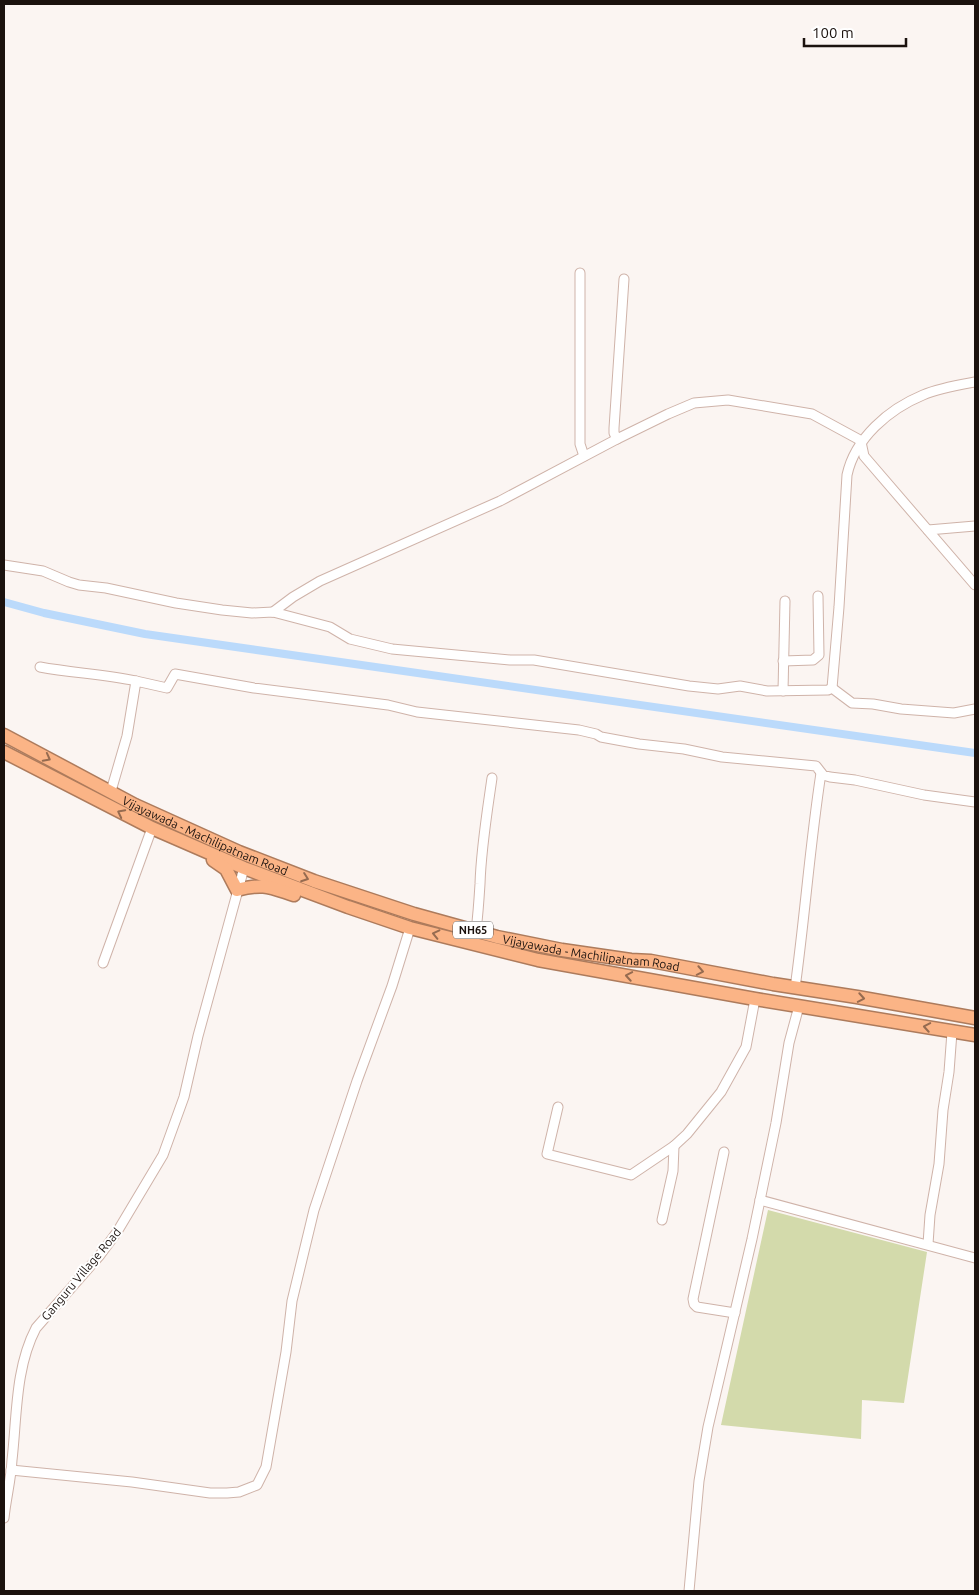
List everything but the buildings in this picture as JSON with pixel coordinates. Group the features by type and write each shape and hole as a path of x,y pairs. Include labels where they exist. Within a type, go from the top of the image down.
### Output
{"highway":[{"name":"Vijayawada - Machilipatnam Road","path":"4,735 146,810 245,854 297,875 414,914 497,937 562,950 651,961 795,988 975,1018"},
{"name":"Vijayawada - Machilipatnam Road","path":"4,752 165,834 244,868 410,928 538,960 755,999 975,1035"},
{"path":"146,810 159,822 243,860 244,868"},
{"path":"165,834 226,869 237,890 264,885 330,907 341,909 348,907"}],"street":[{"path":"580,273 580,444 584,456"},
{"path":"617,439 614,428 624,279"},
{"path":"832,688 847,475 853,456 861,442 896,409 925,394 975,382"},
{"path":"273,612 293,597 320,581 500,501 668,414 694,403 728,400 812,414 861,442 864,456 975,586"},
{"path":"928,530 975,526"},
{"path":"4,565 43,571 79,585 106,588 176,603 222,610 273,612 330,626 350,639 392,649 510,660 534,660 689,686 718,688 740,686 766,691 828,690 832,688"},
{"path":"783,661 813,660 819,655 818,596"},
{"path":"783,691 785,601"},
{"path":"40,667 82,674 97,674 167,688 175,674 254,688 388,705 417,712 572,729 596,734 601,737 684,749 722,757 816,766 821,773 830,778 854,780 924,795 975,802"},
{"path":"111,791 127,736 136,681"},
{"path":"832,688 852,703 954,713 975,709"},
{"path":"795,988 821,773"},
{"path":"476,931 492,778"},
{"path":"103,963 152,828"},
{"name":"Ganguru Village Road","path":"4,1518 21,1374 29,1342 36,1328 100,1255 117,1232 163,1154 184,1097 198,1036 244,868"},
{"path":"11,1470 132,1482 210,1493 239,1492 252,1488 260,1480 266,1467 286,1352 292,1301 314,1210 357,1081 392,986 410,928"},
{"path":"558,1107 547,1154 631,1175 674,1146 687,1134 721,1092 746,1047 755,999"},
{"path":"689,1591 699,1481 708,1427 760,1200 776,1123 789,1044 799,1006"},
{"path":"928,1244 930,1215 939,1164 952,1032"},
{"path":"662,1220 673,1171 674,1146"},
{"path":"724,1152 693,1299 694,1304 705,1308 735,1313"},
{"path":"760,1200 975,1258"}],"green space":[{"path":"768,1210 927,1252 904,1403 862,1400 861,1439 721,1425"}],"waterway":[{"path":"4,602 44,613 145,634 975,753"}]}
